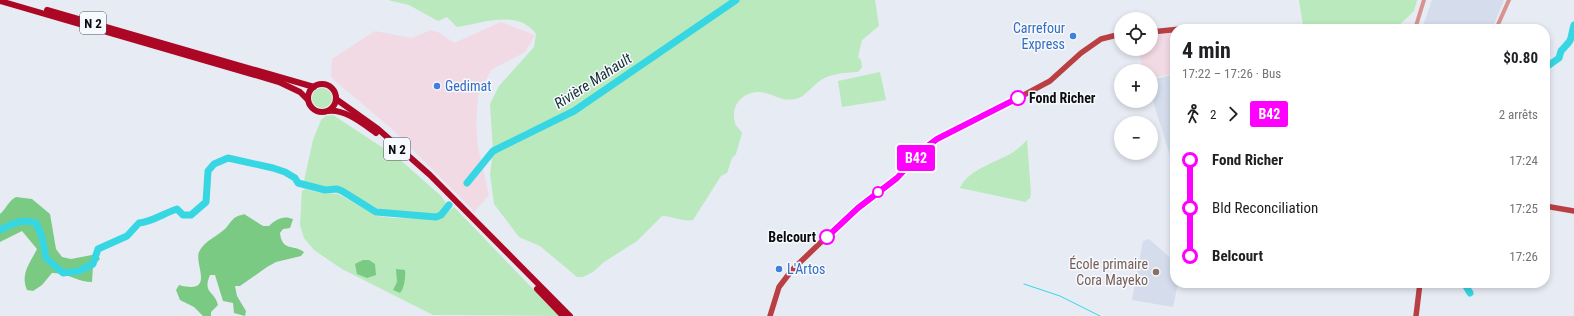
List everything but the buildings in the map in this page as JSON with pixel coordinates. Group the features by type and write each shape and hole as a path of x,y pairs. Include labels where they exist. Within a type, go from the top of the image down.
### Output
{"highway":[{"name":"N 2","path":"11,0 314,87 324,84 330,87 334,92 336,99 378,129 430,175 570,316"},
{"name":"N 2","path":"0,1 290,86 308,100 316,110 334,110 345,113 365,125 413,163 440,188 563,316"},
{"path":"308,100 308,95 314,87"},
{"path":"328,110 332,108 336,99"}],"main road":[{"path":"1158,30 1170,29"},
{"path":"770,316 779,287 792,270 843,221 897,178 925,148 948,132 1005,105 1050,81 1081,53 1101,39 1114,36"},
{"path":"1550,207 1574,211"},
{"path":"1416,316 1419,288"}],"street":[{"path":"1417,24 1424,0"},
{"path":"1498,24 1509,0"}],"shaded area":[{"path":"1432,0 1504,0 1494,24 1424,24"},
{"path":"501,22 535,35 525,52 491,70 478,96 476,125 478,147 489,195 473,213 472,209 391,128 335,81 331,76 332,59 375,31 412,38 431,30 440,33 454,43"},
{"path":"1170,33 1170,74 1158,77 1158,64 1141,64 1140,56 1158,56 1158,35"},
{"path":"1170,75 1170,155 1155,108 1158,108 1158,78"},
{"name":"École primaire Cora Mayeko","path":"1149,239 1170,258 1170,288 1177,288 1173,307 1132,300 1143,241"}],"green space":[{"path":"388,0 875,0 879,26 862,40 858,57 861,60 862,67 858,72 836,74 826,77 803,96 795,99 789,100 759,92 747,94 743,97 739,101 734,111 735,123 742,133 736,154 732,158 727,173 721,176 693,220 662,216 637,241 604,262 593,272 583,277 577,277 540,246 519,237 494,204 490,174 493,151 490,104 499,86 534,47 536,34 529,26 510,20 489,21 457,27 447,17 438,21 409,5"},
{"path":"1299,0 1417,0 1414,11 1400,24 1303,24"},
{"path":"880,72 886,100 842,107 838,81"},
{"path":"318,88 326,88 332,94 332,102 326,108 318,108 312,102 312,94"},
{"path":"333,115 397,157 441,196 446,203 443,209 433,215 395,213 379,209 334,186 322,187 304,181 313,140 321,120 326,116"},
{"path":"1027,140 1031,193 1030,199 1026,202 960,188 970,175 1015,151"},
{"path":"305,189 321,193 338,194 377,216 439,219 454,207 559,316 433,315 342,269 314,250 304,238 300,225 302,191"},
{"path":"16,197 32,199 50,214 56,249 62,257 71,259 97,254 100,259 93,266 92,282 87,282 62,274 52,273 42,285 33,291 27,290 25,284 25,274 37,249 22,231 0,242 0,214 11,200"},
{"path":"244,214 263,226 269,226 274,221 286,217 293,219 290,228 283,229 280,233 281,239 283,243 289,247 304,252 301,256 276,262 240,286 235,286 237,296 246,311 245,316 234,313 233,303 223,301 215,275 210,275 207,285 208,289 218,305 211,312 211,316 203,316 194,307 180,300 176,290 179,285 190,287 197,286 201,277 198,257 201,248 225,229 234,218"},
{"path":"363,260 369,260 375,264 376,275 367,278 357,274 355,264"},
{"path":"396,269 405,270 403,289 400,293 393,290 397,282"}],"waterway":[{"name":"Rivière Mahault","path":"467,183 493,151 574,111 736,0"},
{"path":"1550,64 1559,58 1561,51 1568,44 1574,25"},
{"name":"Rivière Mahault","path":"0,230 22,221 36,223 42,237 46,258 63,273 79,271 93,264 98,249 127,236 139,223 149,221 177,209 183,215 191,215 206,202 208,171 214,164 228,158 285,172 295,178 298,183 325,190 337,189 376,212 436,217 441,215 449,205"},
{"path":"1024,284 1060,296 1100,316"},
{"path":"1467,288 1470,293"}],"bus line":[{"name":"B42","path":"827,237 858,208 897,178 925,148 937,139 948,132 1018,98"}],"place":[{"name":"Carrefour Express","path":"1073,36"},
{"name":"Gedimat","path":"437,86"},
{"name":"Fond Richer","path":"1018,98"},
{"name":"Belcourt","path":"827,237"},
{"name":"L'Artos","path":"779,269"},
{"name":"École primaire Cora Mayeko","path":"1156,272"}]}
